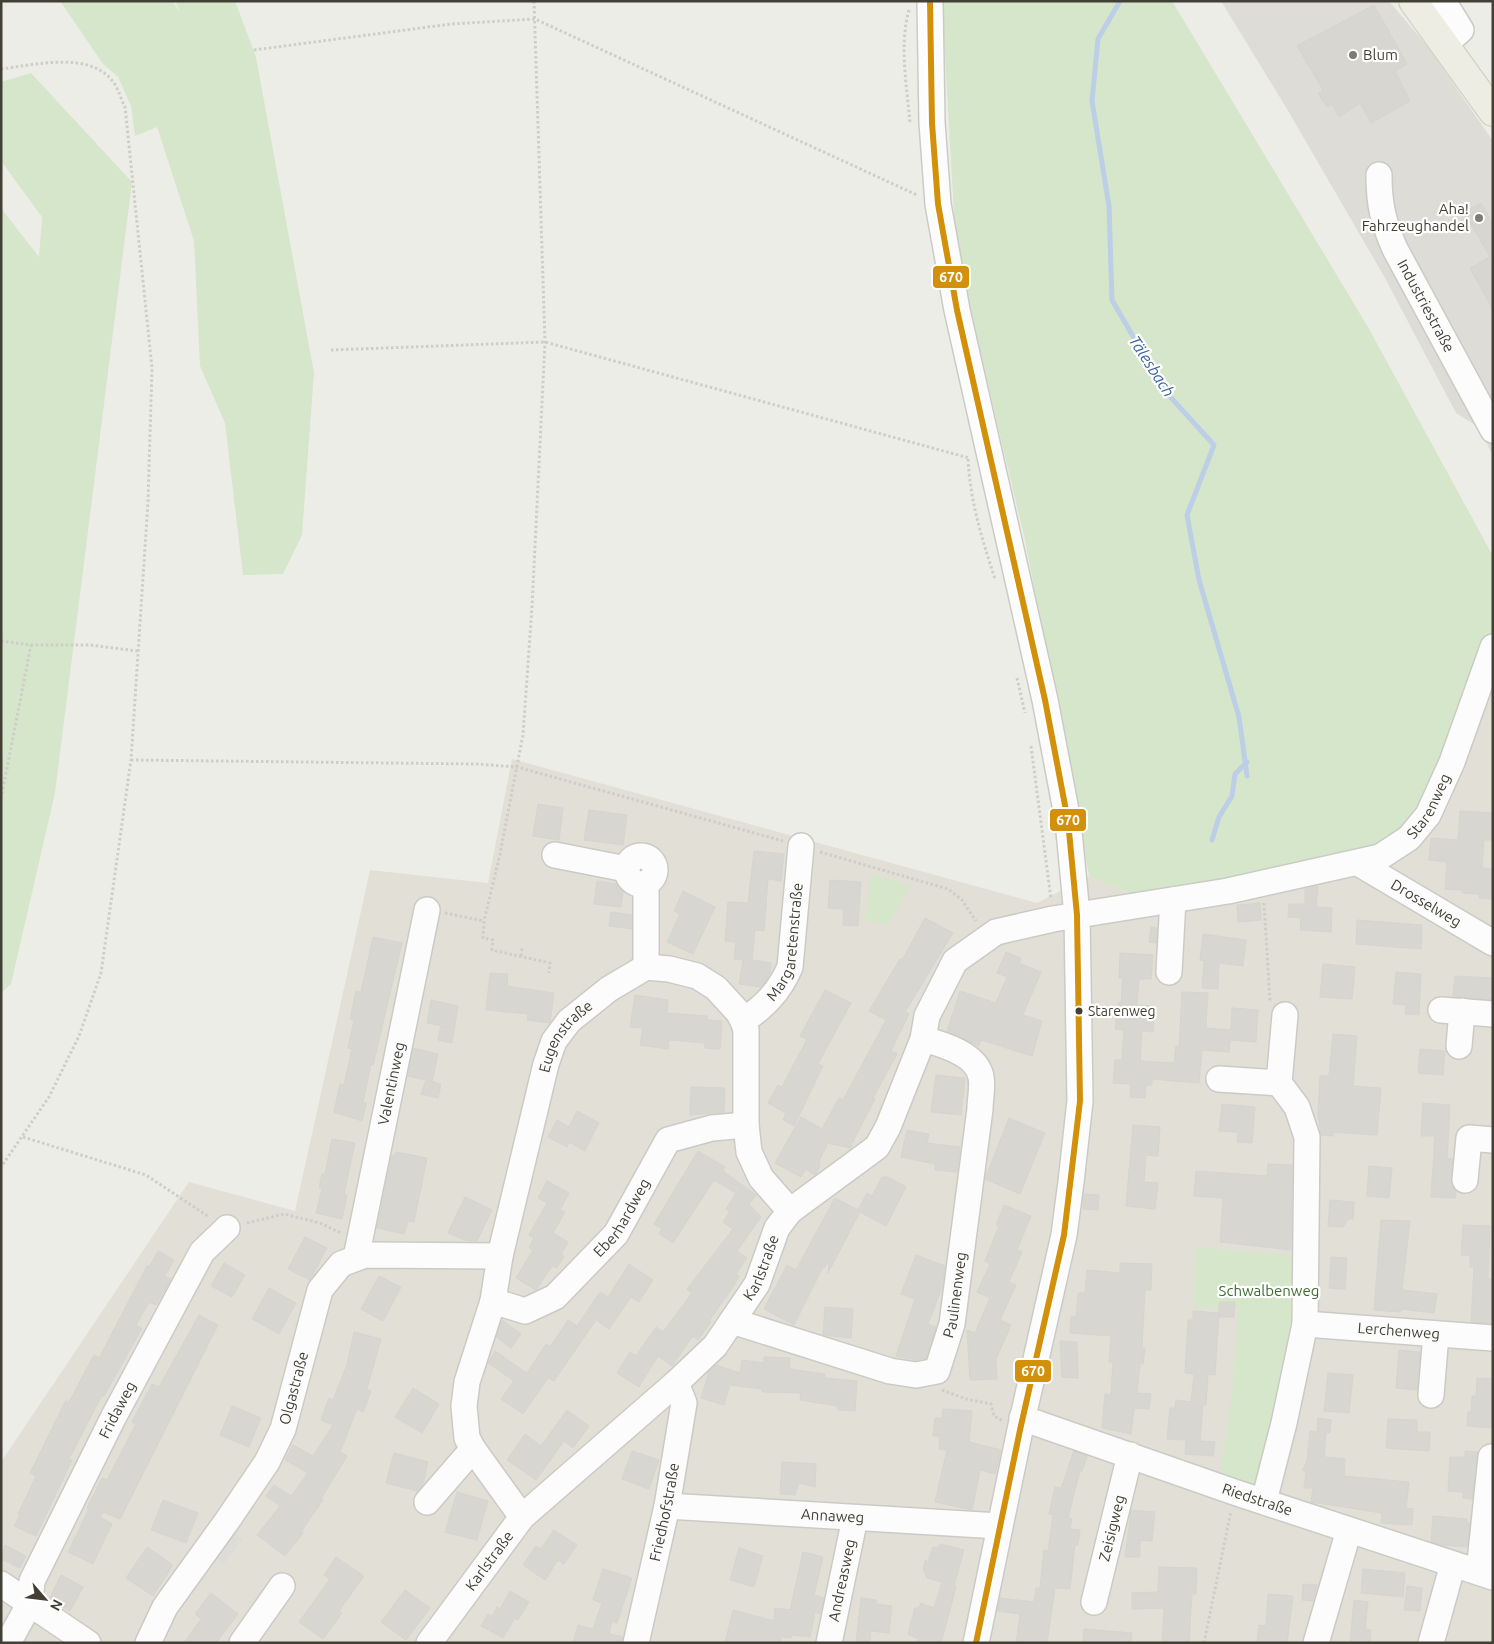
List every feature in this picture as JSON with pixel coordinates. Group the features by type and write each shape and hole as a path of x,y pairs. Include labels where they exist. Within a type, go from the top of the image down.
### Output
{"main road":[{"path":"1413,1 1493,112"}],"street":[{"path":"930,1 932,123 938,204 957,310 1045,700 1068,821 1077,915 1080,1101 1064,1235 1021,1424 976,1643"},
{"path":"1443,1 1461,30 1444,45"},
{"name":"Industriestraße","path":"1379,175 1379,204 1385,226 1395,249 1492,425"},
{"name":"Starenweg","path":"1077,915 1262,884 1380,857 1409,838 1428,815 1452,762 1493,647"},
{"name":"Margaretenstraße","path":"743,1021 766,1005 783,984 790,967 801,846"},
{"path":"556,855 636,876 646,967 669,968 697,976 716,988 738,1012 746,1030 746,1125 749,1152 762,1178 790,1211"},
{"name":"Drosselweg","path":"1358,863 1493,943"},
{"path":"1169,972 1173,900"},
{"name":"Valentinweg","path":"356,1258 427,910"},
{"name":"Karlstraße","path":"429,1643 522,1517 676,1384 715,1346 757,1284 777,1228 790,1211 877,1147 888,1127 923,1039 926,1016 955,961 996,932 1077,915"},
{"name":"Eugenstraße","path":"522,1517 472,1449 468,1438 464,1406 467,1382 493,1301 500,1256 546,1064 554,1041 569,1021 609,989 646,967"},
{"path":"1459,1046 1451,1010 1493,1014"},
{"path":"1264,1501 1290,1399 1305,1324 1307,1137 1297,1107 1279,1083 1278,1012"},
{"name":"Paulinenweg","path":"923,1039 944,1044 968,1057 981,1076 980,1109 952,1324 937,1371"},
{"path":"1219,1079 1279,1083"},
{"name":"Eberhardweg","path":"493,1301 525,1310 555,1297 616,1234 668,1140 712,1128 746,1125"},
{"path":"1465,1180 1469,1138 1493,1140"},
{"name":"Fridaweg","path":"30,1604 32,1581 113,1418 202,1252 227,1228"},
{"name":"Olgastraße","path":"148,1643 165,1607 267,1462 283,1429 320,1290 341,1264 365,1255 500,1256"},
{"path":"732,1321 890,1371 916,1375 937,1371"},
{"name":"Lerchenweg","path":"1305,1324 1493,1338"},
{"path":"1431,1395 1436,1334"},
{"name":"Friedhofstraße","path":"636,1643 667,1506 684,1403 676,1384"},
{"name":"Riedstraße","path":"1021,1424 1130,1455 1237,1493 1486,1575"},
{"path":"427,1502 472,1449"},
{"name":"Zeisigweg","path":"1094,1602 1130,1455"},
{"path":"1486,1575 1491,1457"},
{"name":"Annaweg","path":"667,1506 1000,1526"},
{"name":"Andreasweg","path":"829,1643 855,1518"},
{"path":"1316,1643 1349,1530"},
{"path":"1432,1643 1453,1564"},
{"path":"1,1584 88,1643"},
{"path":"242,1643 282,1586"},
{"path":"8,1643 30,1604"}],"path":[{"path":"534,1 545,342 532,607 523,735 500,854 484,921 483,938 494,940 492,950 550,963 548,973"},
{"path":"254,50 450,24 535,18 938,204"},
{"path":"1,69 72,61 96,68 114,82 125,107 152,368 148,502 131,760 101,973 79,1036 49,1098 1,1167"},
{"path":"331,350 545,342 968,458"},
{"path":"1,641 31,645 90,645 137,651"},
{"path":"1,799 31,645"},
{"path":"131,760 476,764 517,767 948,889 962,900 989,937"},
{"path":"1262,884 1278,1012"},
{"path":"455,915 484,921"},
{"path":"520,956 522,948"},
{"path":"23,1138 146,1175 227,1228 284,1214 320,1223 340,1231 343,1237"},
{"path":"937,1371 939,1389 966,1399 991,1404 994,1416 1021,1424"},
{"path":"1204,1643 1228,1519 1237,1493"}],"shaded area":[{"path":"1221,1 1389,1 1428,47 1493,141 1493,456 1479,427 1456,413 1385,278 1287,109"},
{"path":"1493,657 1493,1643 1,1643 1,1462 189,1182 295,1211 370,870 488,883 512,759 1037,903 1089,876 1128,893"},
{"path":"232,1531 242,1539 224,1563 213,1555"}],"green space":[{"path":"60,1 172,1 180,12 175,1 235,1 256,57 314,373 302,535 283,574 243,575 225,423 200,366 194,241 157,127 135,136 131,106 118,77 103,64"},
{"path":"942,1 1172,1 1368,327 1493,556 1493,647 1409,841 1234,892 1128,893 1089,876 1025,540 956,251"},
{"path":"31,73 132,182 55,793 11,984 1,993 1,208 39,257 42,217 1,161 1,82"},
{"path":"872,874 910,886 888,925 865,920"},
{"name":"Schwalbenweg","path":"1195,1247 1305,1256 1264,1501 1218,1486 1230,1411 1239,1309 1194,1308"}],"building":[{"name":"Blum","path":"1374,5 1407,64 1395,71 1410,101 1371,123 1360,103 1339,117 1332,104 1327,107 1318,93 1323,90 1297,46"},
{"path":"1481,203 1493,224 1493,310 1470,268 1490,257 1464,212"},
{"path":"538,804 563,808 559,840 533,836"},
{"path":"589,810 627,815 623,845 584,840"},
{"path":"1460,811 1493,813 1493,840 1484,840 1482,868 1493,869 1493,899 1479,898 1480,894 1462,893 1462,890 1445,889 1447,862 1429,860 1431,838 1458,840"},
{"path":"754,851 784,854 781,881 768,879 764,931 755,930 752,960 771,963 770,975 761,987 739,984 743,960 734,959 736,942 725,941 728,902 748,903"},
{"path":"830,880 861,882 858,926 843,925 844,909 828,908"},
{"path":"597,881 624,885 621,907 594,904"},
{"path":"1318,886 1316,907 1332,908 1331,932 1300,930 1301,918 1288,917 1289,904 1305,904 1305,889"},
{"path":"683,891 715,907 693,954 667,942 680,914 674,911"},
{"path":"1260,903 1261,920 1238,922 1237,905"},
{"path":"611,912 632,915 632,929 609,926"},
{"path":"925,918 953,933 905,1012 909,1014 891,1051 897,1054 873,1098 875,1099 852,1143 842,1139 852,1145 851,1148 822,1142 827,1145 815,1175 806,1169 801,1177 775,1163 801,1117 822,1129 839,1098 843,1100 886,1020 869,1011 900,959 902,960"},
{"path":"1357,920 1422,925 1421,949 1356,944"},
{"path":"1151,927 1157,928 1156,943 1149,942"},
{"path":"1203,934 1246,940 1243,966 1219,963 1218,989 1202,988 1204,961 1200,960"},
{"path":"373,937 402,943 373,1065 371,1064 363,1103 366,1103 362,1121 334,1112 340,1084 344,1085 352,1049 348,1048 354,1020 350,1019 356,991 361,992"},
{"path":"1006,952 1021,958 1019,963 1041,972 1023,1015 1042,1021 1032,1056 981,1040 979,1046 947,1031 960,991 996,1003 1007,977 997,973"},
{"path":"1120,953 1153,955 1151,979 1139,979 1137,1005 1155,1006 1153,1032 1142,1031 1140,1061 1174,1063 1176,1046 1179,1047 1182,992 1208,993 1206,1028 1231,1030 1232,1008 1258,1010 1256,1042 1230,1040 1229,1052 1202,1050 1199,1083 1152,1079 1152,1085 1146,1085 1145,1098 1130,1097 1131,1084 1113,1083 1115,1060 1122,1060 1124,1030 1115,1029 1118,1003 1121,1003 1123,978 1119,978"},
{"path":"1323,964 1355,967 1352,999 1320,997"},
{"path":"1396,972 1421,974 1419,1015 1405,1014 1406,1005 1393,1004"},
{"path":"490,973 508,974 507,986 554,993 550,1023 527,1020 528,1014 486,1010"},
{"path":"1455,976 1493,978 1493,1000 1453,997"},
{"path":"825,990 851,1003 818,1064 823,1066 794,1126 783,1120 786,1113 768,1103 778,1085 782,1087 807,1039 800,1036"},
{"path":"635,995 668,1000 667,1013 707,1016 707,1020 722,1021 720,1049 705,1048 705,1043 669,1040 668,1049 640,1045 643,1028 630,1027"},
{"path":"431,1000 458,1006 452,1043 438,1040 441,1026 451,1028 427,1023"},
{"path":"1333,1034 1357,1036 1353,1086 1381,1088 1377,1135 1333,1132 1333,1136 1321,1135 1318,1113 1320,1076 1329,1076"},
{"path":"413,1048 438,1054 432,1082 441,1084 438,1098 421,1094 426,1080 408,1076"},
{"path":"1420,1049 1445,1051 1443,1075 1418,1073"},
{"path":"936,1075 965,1078 961,1115 931,1112"},
{"path":"691,1087 725,1088 724,1112 690,1115"},
{"path":"1423,1103 1450,1105 1447,1158 1453,1159 1451,1179 1456,1190 1455,1198 1431,1197 1435,1136 1421,1136"},
{"path":"1222,1104 1255,1107 1252,1143 1237,1142 1238,1132 1219,1131"},
{"path":"577,1111 599,1123 585,1151 569,1142 567,1147 548,1137 557,1120 569,1127"},
{"path":"1009,1118 1045,1133 1020,1194 985,1179"},
{"path":"1133,1125 1160,1127 1158,1156 1146,1155 1144,1182 1158,1183 1155,1209 1126,1206"},
{"path":"907,1130 929,1134 927,1143 960,1147 957,1172 935,1170 935,1164 901,1157"},
{"path":"332,1139 355,1143 344,1194 347,1195 342,1219 316,1213 322,1189 319,1188 322,1174 325,1174"},
{"path":"698,1151 725,1167 723,1171 756,1195 749,1204 761,1217 737,1251 747,1258 736,1274 739,1276 735,1284 709,1321 711,1322 698,1340 693,1336 672,1366 658,1356 639,1387 617,1373 630,1352 636,1356 656,1327 663,1332 692,1293 687,1289 733,1229 723,1222 730,1211 726,1209 736,1193 714,1180 673,1243 659,1234 662,1229 654,1224"},
{"path":"396,1152 427,1158 414,1222 408,1221 404,1234 377,1228 392,1156 395,1156"},
{"path":"1268,1164 1292,1165 1291,1250 1220,1242 1223,1198 1194,1196 1196,1171 1267,1176"},
{"path":"1369,1166 1392,1168 1389,1198 1367,1196"},
{"path":"882,1177 888,1177 906,1187 886,1226 860,1212 828,1273 829,1260 825,1267 823,1267 794,1325 764,1309 787,1265 796,1270 835,1198 858,1210 867,1193 872,1196"},
{"path":"547,1181 569,1193 560,1210 565,1212 553,1233 568,1242 561,1255 564,1256 557,1268 552,1266 536,1290 516,1278 533,1250 529,1248 534,1238 529,1235 547,1203 538,1198"},
{"path":"1084,1194 1099,1195 1098,1210 1083,1209"},
{"path":"465,1197 492,1210 477,1241 467,1241 448,1233"},
{"path":"1330,1200 1354,1202 1353,1219 1348,1219 1343,1227 1328,1226"},
{"path":"1004,1205 1031,1216 1017,1250 1022,1252 1009,1282 1016,1285 1000,1320 1011,1325 996,1359 997,1379 970,1380 967,1330 975,1333 990,1298 977,1292 990,1264 985,1261 999,1226 996,1225"},
{"path":"1381,1220 1410,1221 1402,1290 1437,1294 1434,1313 1401,1309 1400,1312 1374,1310"},
{"path":"1463,1225 1490,1226 1488,1279 1493,1279 1493,1323 1471,1322 1474,1267 1470,1267 1470,1255 1461,1255"},
{"path":"305,1237 327,1248 310,1280 288,1269"},
{"path":"158,1251 174,1260 165,1276 171,1279 156,1305 149,1302 136,1325 142,1328 104,1396 102,1395 69,1459 72,1460 36,1536 14,1526 36,1476 30,1473 66,1400 69,1402 94,1355 99,1358 147,1266 149,1267"},
{"path":"916,1255 945,1266 942,1287 928,1324 936,1327 926,1358 916,1360 896,1356 915,1299 901,1294"},
{"path":"1331,1257 1347,1258 1345,1289 1329,1288"},
{"path":"224,1263 245,1275 232,1297 211,1286"},
{"path":"1120,1263 1152,1264 1151,1290 1145,1290 1142,1348 1145,1348 1143,1364 1140,1364 1137,1393 1151,1394 1149,1409 1134,1408 1131,1434 1102,1428 1105,1394 1111,1395 1113,1362 1109,1362 1111,1336 1070,1333 1071,1316 1076,1317 1078,1293 1085,1293 1087,1270 1120,1273"},
{"path":"629,1264 653,1280 639,1302 631,1297 609,1329 596,1320 554,1381 548,1378 523,1414 501,1399 514,1381 488,1363 495,1351 527,1373 546,1344 550,1347 568,1320 577,1326 600,1292 608,1297"},
{"path":"379,1276 401,1287 383,1321 361,1309"},
{"path":"269,1288 296,1303 279,1334 252,1319"},
{"path":"1219,1302 1235,1302 1234,1317 1219,1317"},
{"path":"825,1307 853,1309 851,1338 823,1335"},
{"path":"1193,1311 1219,1313 1215,1375 1208,1374 1206,1405 1203,1405 1200,1441 1215,1442 1213,1456 1185,1454 1186,1440 1167,1439 1170,1408 1175,1408 1176,1400 1191,1402 1194,1374 1185,1373 1188,1320 1193,1320"},
{"path":"199,1315 218,1325 120,1519 103,1512 100,1517 112,1524 93,1564 68,1552 102,1478 107,1480 136,1424 132,1422 152,1384 159,1387"},
{"path":"502,1320 521,1334 511,1348 496,1337"},
{"path":"354,1332 381,1339 367,1389 371,1391 363,1412 357,1409 340,1452 347,1456 321,1499 323,1500 301,1532 303,1533 285,1556 257,1535 280,1506 266,1496 274,1485 291,1496 308,1473 285,1460 293,1445 313,1456 333,1425 321,1420 329,1398 333,1400 347,1365"},
{"path":"1060,1341 1077,1342 1078,1378 1062,1377"},
{"path":"1399,1350 1420,1352 1417,1390 1396,1388"},
{"path":"764,1357 790,1358 789,1369 825,1374 824,1378 857,1381 855,1411 838,1410 838,1406 800,1400 801,1393 762,1392 762,1389 730,1385 724,1405 701,1398 709,1372 716,1365 740,1373 742,1360 764,1363"},
{"path":"1328,1373 1353,1375 1349,1413 1324,1411"},
{"path":"1477,1378 1493,1379 1491,1428 1467,1426 1468,1412 1471,1412 1472,1396 1476,1396"},
{"path":"413,1388 439,1404 422,1433 395,1417"},
{"path":"232,1406 261,1418 249,1447 220,1435"},
{"path":"943,1409 972,1411 969,1442 1001,1450 995,1474 980,1470 972,1510 935,1502 947,1450 939,1449 940,1436 933,1436 935,1418 942,1418"},
{"path":"567,1410 589,1426 573,1448 564,1441 536,1480 507,1460 525,1434 541,1446"},
{"path":"1318,1418 1331,1420 1330,1433 1326,1432 1324,1457 1345,1459 1344,1476 1409,1482 1406,1508 1413,1509 1412,1525 1381,1523 1382,1513 1311,1502 1313,1488 1304,1488 1306,1473 1303,1470 1307,1461 1310,1431 1317,1432"},
{"path":"1388,1419 1417,1420 1417,1432 1430,1432 1429,1451 1386,1448"},
{"path":"632,1451 659,1460 649,1489 622,1479"},
{"path":"1074,1451 1087,1456 1082,1471 1080,1471 1068,1518 1072,1519 1070,1529 1080,1530 1078,1545 1075,1545 1070,1589 1055,1588 1047,1643 1016,1643 1020,1614 997,1611 1000,1598 1034,1602 1036,1588 1040,1588 1044,1550 1048,1551 1053,1515 1049,1514 1055,1487 1061,1488"},
{"path":"1465,1451 1478,1452 1472,1499 1463,1498 1463,1492 1448,1491 1450,1457 1465,1457"},
{"path":"394,1453 428,1462 423,1484 417,1491 386,1483"},
{"path":"782,1462 816,1464 815,1487 799,1483 795,1495 780,1494"},
{"path":"457,1492 488,1501 477,1540 445,1532"},
{"path":"163,1500 198,1513 186,1543 151,1530"},
{"path":"1131,1510 1155,1512 1152,1541 1140,1540 1140,1557 1125,1557"},
{"path":"1433,1516 1467,1519 1466,1523 1470,1523 1467,1547 1431,1542"},
{"path":"554,1530 577,1545 564,1564 558,1560 545,1580 523,1565 536,1546 541,1549"},
{"path":"940,1544 964,1550 954,1586 956,1587 941,1643 917,1643 918,1639 908,1634 915,1608 919,1608 921,1603 934,1608 942,1582 927,1578 923,1569 925,1560 928,1562 933,1547 938,1548"},
{"path":"5,1545 26,1556 20,1568 1,1559"},
{"path":"147,1547 173,1565 153,1596 126,1578"},
{"path":"739,1548 763,1556 754,1587 730,1580"},
{"path":"803,1552 823,1557 814,1595 824,1598 820,1614 815,1612 810,1637 791,1635 791,1638 781,1637 781,1643 725,1643 733,1610 774,1621 775,1608 790,1610"},
{"path":"336,1557 364,1576 339,1611 342,1613 323,1639 299,1622 330,1579 324,1575"},
{"path":"1159,1567 1197,1568 1196,1594 1192,1594 1189,1642 1162,1643 1164,1608 1132,1609 1132,1593 1158,1592"},
{"path":"603,1569 632,1578 617,1623 612,1621 609,1634 623,1637 622,1643 573,1643 578,1625 593,1629 602,1603 593,1600"},
{"path":"1363,1569 1405,1573 1403,1597 1361,1593"},
{"path":"61,1575 83,1587 70,1611 49,1599"},
{"path":"1303,1584 1317,1585 1313,1601 1302,1600"},
{"path":"1407,1586 1422,1588 1420,1611 1404,1610"},
{"path":"405,1590 430,1608 406,1640 381,1622"},
{"path":"510,1591 529,1602 518,1620 515,1618 503,1638 481,1626 488,1614 492,1616 497,1607 500,1609"},
{"path":"211,1593 238,1614 216,1643 184,1643 201,1619 195,1614"},
{"path":"1268,1594 1293,1596 1287,1643 1257,1643 1259,1625 1266,1626"},
{"path":"861,1598 876,1600 876,1604 892,1606 889,1633 871,1631 870,1643 856,1643"},
{"path":"1354,1600 1368,1602 1365,1629 1371,1630 1370,1643 1350,1643"},
{"path":"1084,1629 1132,1633 1131,1643 1083,1643"}],"waterway":[{"name":"Tälesbach","path":"1120,1 1098,39 1092,101 1109,206 1112,300 1164,390 1214,445 1187,515 1199,580 1239,717 1247,776"},
{"path":"1212,840 1219,817 1232,796 1235,774 1247,762"}],"transit line":[{"name":"670","path":"930,1 932,123 938,204 957,310 1045,700 1068,821 1077,915 1080,1101 1064,1235 1020,1430 976,1643"}],"place":[{"name":"Blum","path":"1353,55"},
{"name":"Aha! Fahrzeughandel","path":"1479,218"},
{"name":"Starenweg","path":"1079,1011"}]}
